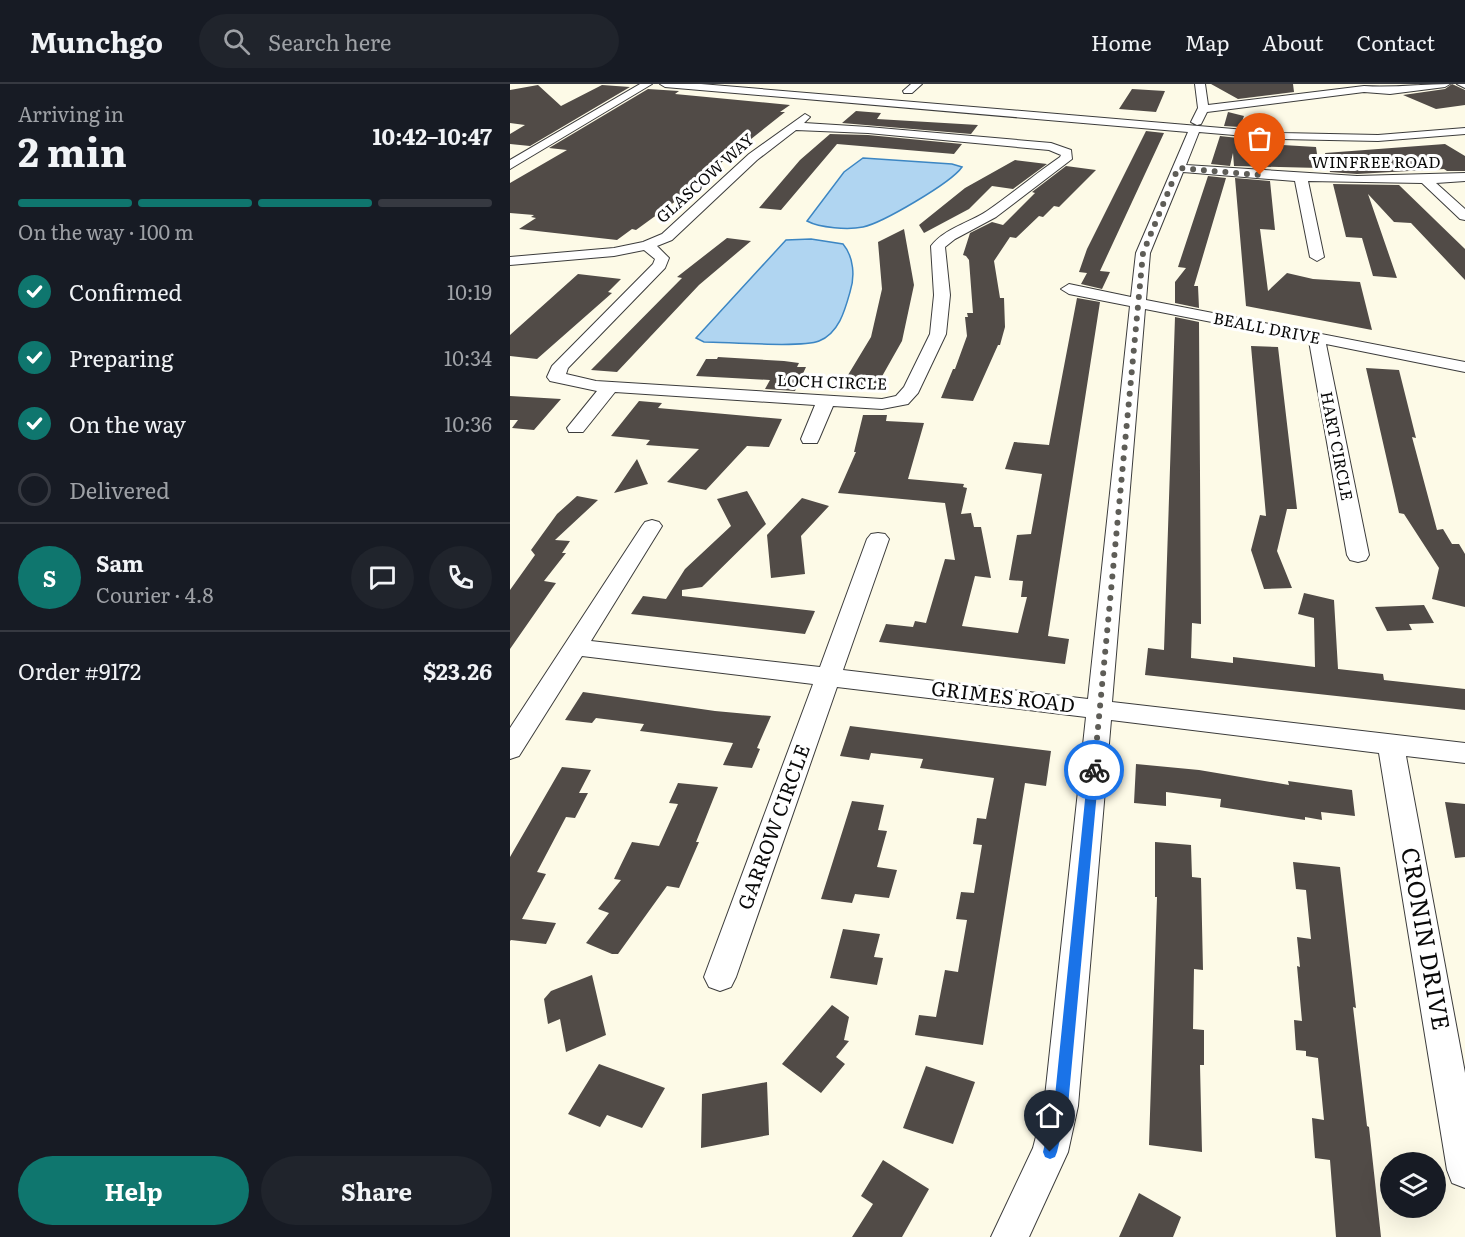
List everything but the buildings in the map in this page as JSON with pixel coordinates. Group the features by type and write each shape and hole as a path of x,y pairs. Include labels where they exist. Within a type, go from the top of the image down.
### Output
{"street":[{"path":"510,165 647,84"},
{"path":"665,84 836,93 1028,115 1159,126 1364,89 1390,91 1445,84"},
{"path":"734,84 1284,130 1345,132 1422,129 1465,124"},
{"path":"1010,1237 1050,1152 1061,1106 1143,253 1196,121 1200,84"},
{"path":"908,88 926,93"},
{"name":"GLASCOW WAY","path":"510,261 614,252 647,245 667,237 753,157 836,93"},
{"path":"1028,115 1064,112"},
{"path":"1196,121 1281,136 1353,138 1465,131"},
{"name":"LOCH CIRCLE","path":"647,245 662,258 660,265 560,366 556,377 572,382 610,387 882,404 902,400 912,389 938,334 942,279 938,246 950,236 991,214 1034,180 1066,159 1067,153 1051,147 868,130 793,126"},
{"name":"WINFREE ROAD","path":"1178,168 1301,178 1426,180 1465,177"},
{"path":"1301,178 1317,257"},
{"path":"1426,180 1465,216"},
{"name":"BEALL DRIVE","path":"1069,289 1465,367"},
{"name":"HART CIRCLE","path":"1316,337 1358,555"},
{"path":"576,428 610,387"},
{"path":"810,439 826,401"},
{"path":"510,749 652,526"},
{"name":"GARROW CIRCLE","path":"720,977 878,539"},
{"name":"GRIMES ROAD","path":"576,647 1465,753"},
{"name":"CRONIN DRIVE","path":"1391,744 1465,1170"}],"water":[{"path":"863,158 952,164 962,167 931,192 872,224 857,228 842,228 826,227 807,221 844,172"},
{"path":"811,239 843,244 851,261 853,280 850,292 840,320 832,333 819,341 797,344 704,342 696,338 786,240"}],"way so far":[{"path":"1094,770 1143,253 1178,168 1260,175"}],"route":[{"path":"1050,1152 1061,1106 1094,770"}]}
